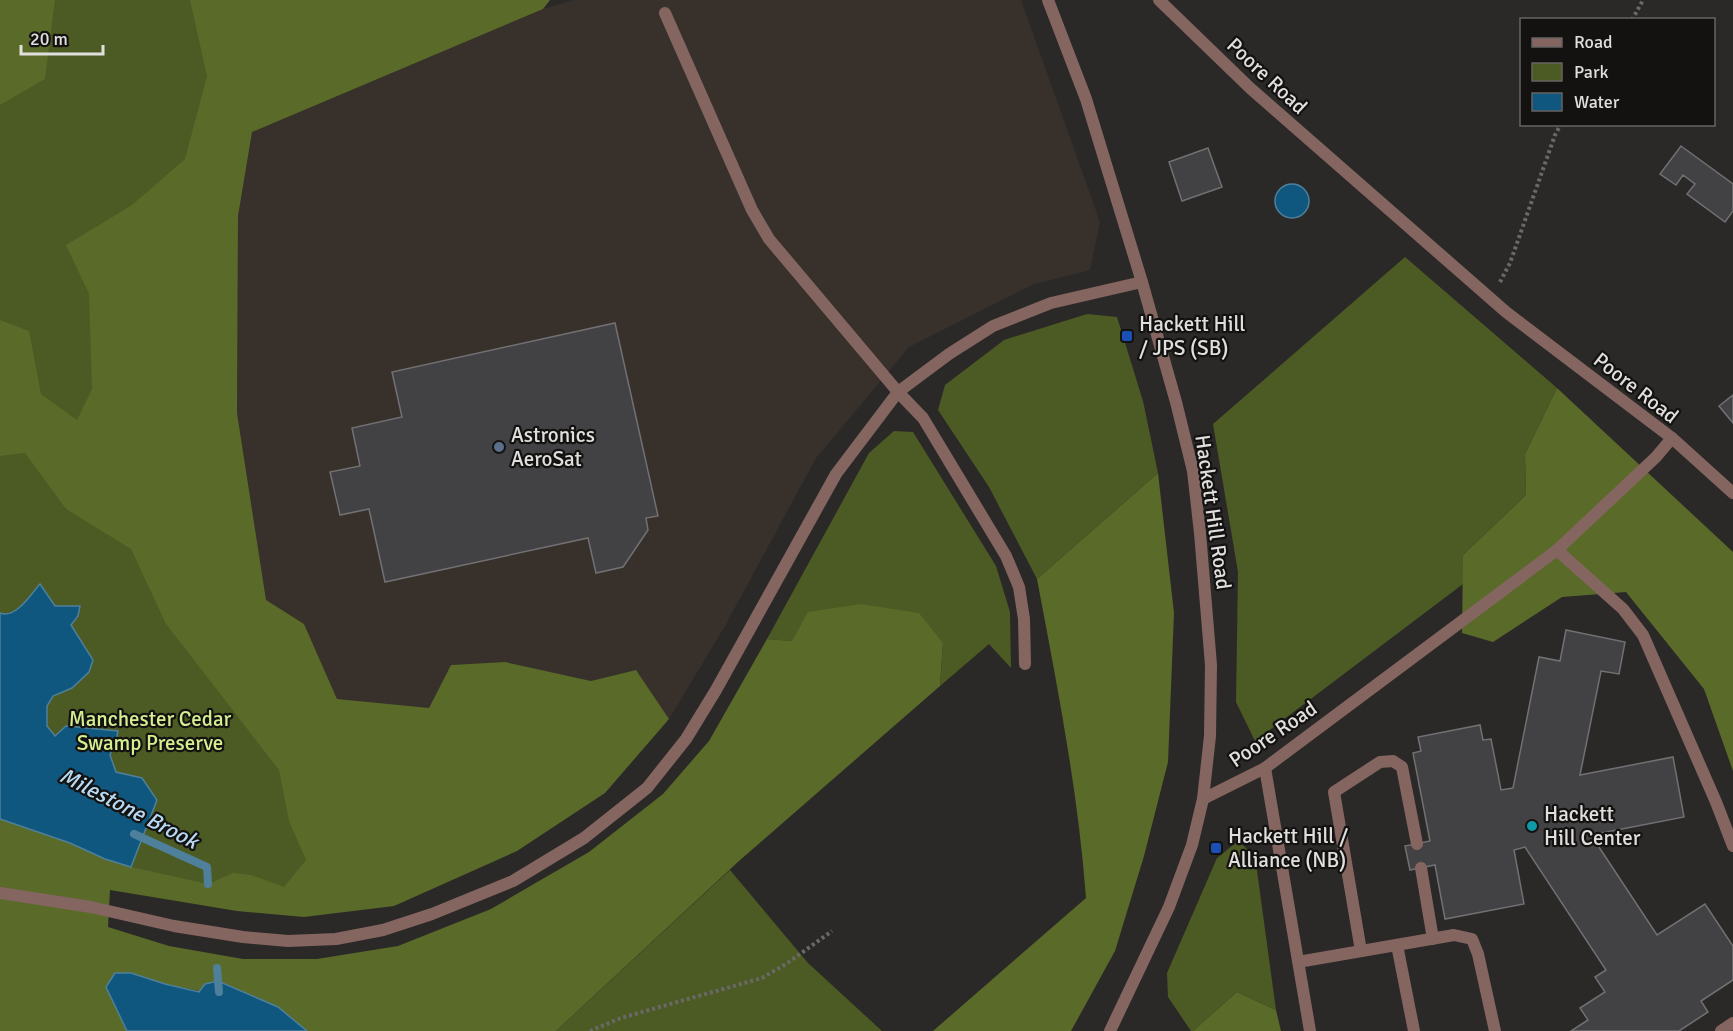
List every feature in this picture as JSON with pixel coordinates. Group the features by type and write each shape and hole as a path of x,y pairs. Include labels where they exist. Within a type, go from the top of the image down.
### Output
{"street":[{"name":"Hackett Hill Road","path":"1048,0 1086,99 1142,282 1193,471 1211,665 1210,736 1203,800 1192,845 1169,907 1110,1031"},
{"name":"Poore Road","path":"1159,0 1250,88 1506,312 1672,438 1656,457 1557,550 1265,768 1203,800"},
{"path":"665,13 752,210 769,239 898,392 923,418 1006,556 1019,587 1024,619 1025,664"},
{"path":"0,894 91,907 174,926 288,941 336,939 384,930 432,914 513,881 584,838 647,788 686,739 716,690 836,474 898,392 949,354 993,326 1051,303 1142,282"},
{"path":"1672,438 1733,493"},
{"path":"1557,550 1623,609 1643,635 1733,846"},
{"path":"1361,951 1334,792 1380,762 1393,761 1402,766 1417,844"},
{"path":"1265,768 1310,1031"},
{"path":"1421,868 1433,939"},
{"path":"1298,962 1454,935 1472,939 1478,954 1495,1031"},
{"path":"1396,945 1414,1031"},
{"path":"1721,1031 1733,1023"}],"path":[{"path":"1633,18 1643,0"},
{"path":"1492,299 1510,263 1560,126"},
{"path":"590,1031 621,1018 762,978 832,931"}],"shaded area":[{"path":"574,0 1021,0 1100,222 1090,270 1034,284 909,347 816,458 725,626 669,719 636,670 591,681 505,662 451,665 429,709 337,699 304,624 266,601 237,413 238,216 252,132 543,9"}],"green space":[{"path":"0,0 55,0 45,79 0,105"},
{"name":"Manchester Cedar Swamp Preserve","path":"18,0 306,0 193,160 192,415 321,902 0,858 0,30"},
{"path":"190,0 550,0 543,9 252,132 238,216 237,413 266,600 304,624 337,699 429,708 451,665 505,662 591,681 636,670 669,719 605,793 517,851 394,906 304,917 237,911 110,890 108,927 169,946 243,959 317,959 398,946 491,909 589,852 663,794 709,741 767,639 792,641 808,612 861,604 919,613 943,643 940,686 739,861 556,1031 307,1031 277,1007 165,984 106,987 127,1031 0,1031 0,819 70,843 105,859 208,884 233,873 251,875 284,887 306,860 289,821 279,770 166,624 131,549 66,509 25,453 0,456 0,320 29,331 41,394 77,420 92,389 89,294 66,245 132,205 185,159 207,76"},
{"path":"1405,257 1557,388 1525,454 1526,495 1463,555 1463,584 1255,741 1236,702 1238,572 1213,424"},
{"path":"1087,314 1117,317 1143,401 1158,473 1037,579 989,487 938,410 945,385 1004,340"},
{"path":"1557,388 1733,552 1733,771 1704,689 1626,592 1562,597 1493,642 1462,633 1463,555 1526,495 1525,454"},
{"path":"894,431 913,432 996,566 1010,612 1011,668 989,644 940,686 943,643 767,639 869,453"},
{"path":"1158,473 1174,613 1168,762 1144,856 1115,951 1071,1031 933,1031 1086,898 1072,778 1037,579"},
{"path":"1238,841 1255,856 1276,1010 1237,992 1191,1031 1168,997 1167,973 1217,858"},
{"path":"730,870 808,963 882,1031 556,1031"},
{"path":"1237,992 1276,1010 1281,1031 1193,1031"}],"water":[{"path":"1292,184 1304,189 1309,201 1304,213 1292,218 1280,213 1275,201 1280,189"},
{"path":"40,584 55,606 80,606 78,616 71,625 93,660 89,672 72,688 53,696 47,706 47,726 55,736 66,726 118,731 110,755 116,772 142,778 157,800 131,867 0,819 0,613 12,613"},
{"path":"115,973 131,973 199,992 205,984 218,981 278,1007 307,1031 127,1031 106,987"}],"building":[{"path":"1681,146 1733,184 1733,211 1725,222 1687,194 1695,184 1683,175 1676,185 1660,174"},
{"path":"1208,148 1222,187 1182,201 1169,162"},
{"name":"Astronics AeroSat","path":"615,323 658,516 646,518 648,530 623,567 596,573 588,538 385,582 369,509 340,515 330,472 360,466 352,428 402,417 392,372"},
{"path":"1733,395 1733,423 1719,406"},
{"name":"Hackett Hill Center","path":"1566,630 1625,642 1619,674 1601,671 1580,775 1673,757 1684,817 1591,835 1657,935 1705,904 1733,946 1733,980 1701,1001 1708,1012 1679,1031 1571,1031 1588,1020 1580,1008 1605,992 1595,977 1606,970 1525,847 1514,850 1524,904 1445,919 1435,865 1410,870 1405,846 1430,841 1413,753 1421,751 1418,737 1480,725 1483,740 1491,739 1501,790 1513,788 1539,657 1560,661"}],"waterway":[{"name":"Milestone Brook","path":"134,834 207,867 208,884"},
{"name":"Milestone Brook","path":"217,968 219,992"}],"place":[{"name":"Hackett Hill / JPS (SB)","path":"1127,336"},
{"name":"Astronics AeroSat","path":"499,447"},
{"name":"Hackett Hill Center","path":"1532,826"},
{"name":"Hackett Hill / Alliance (NB)","path":"1216,848"}]}
